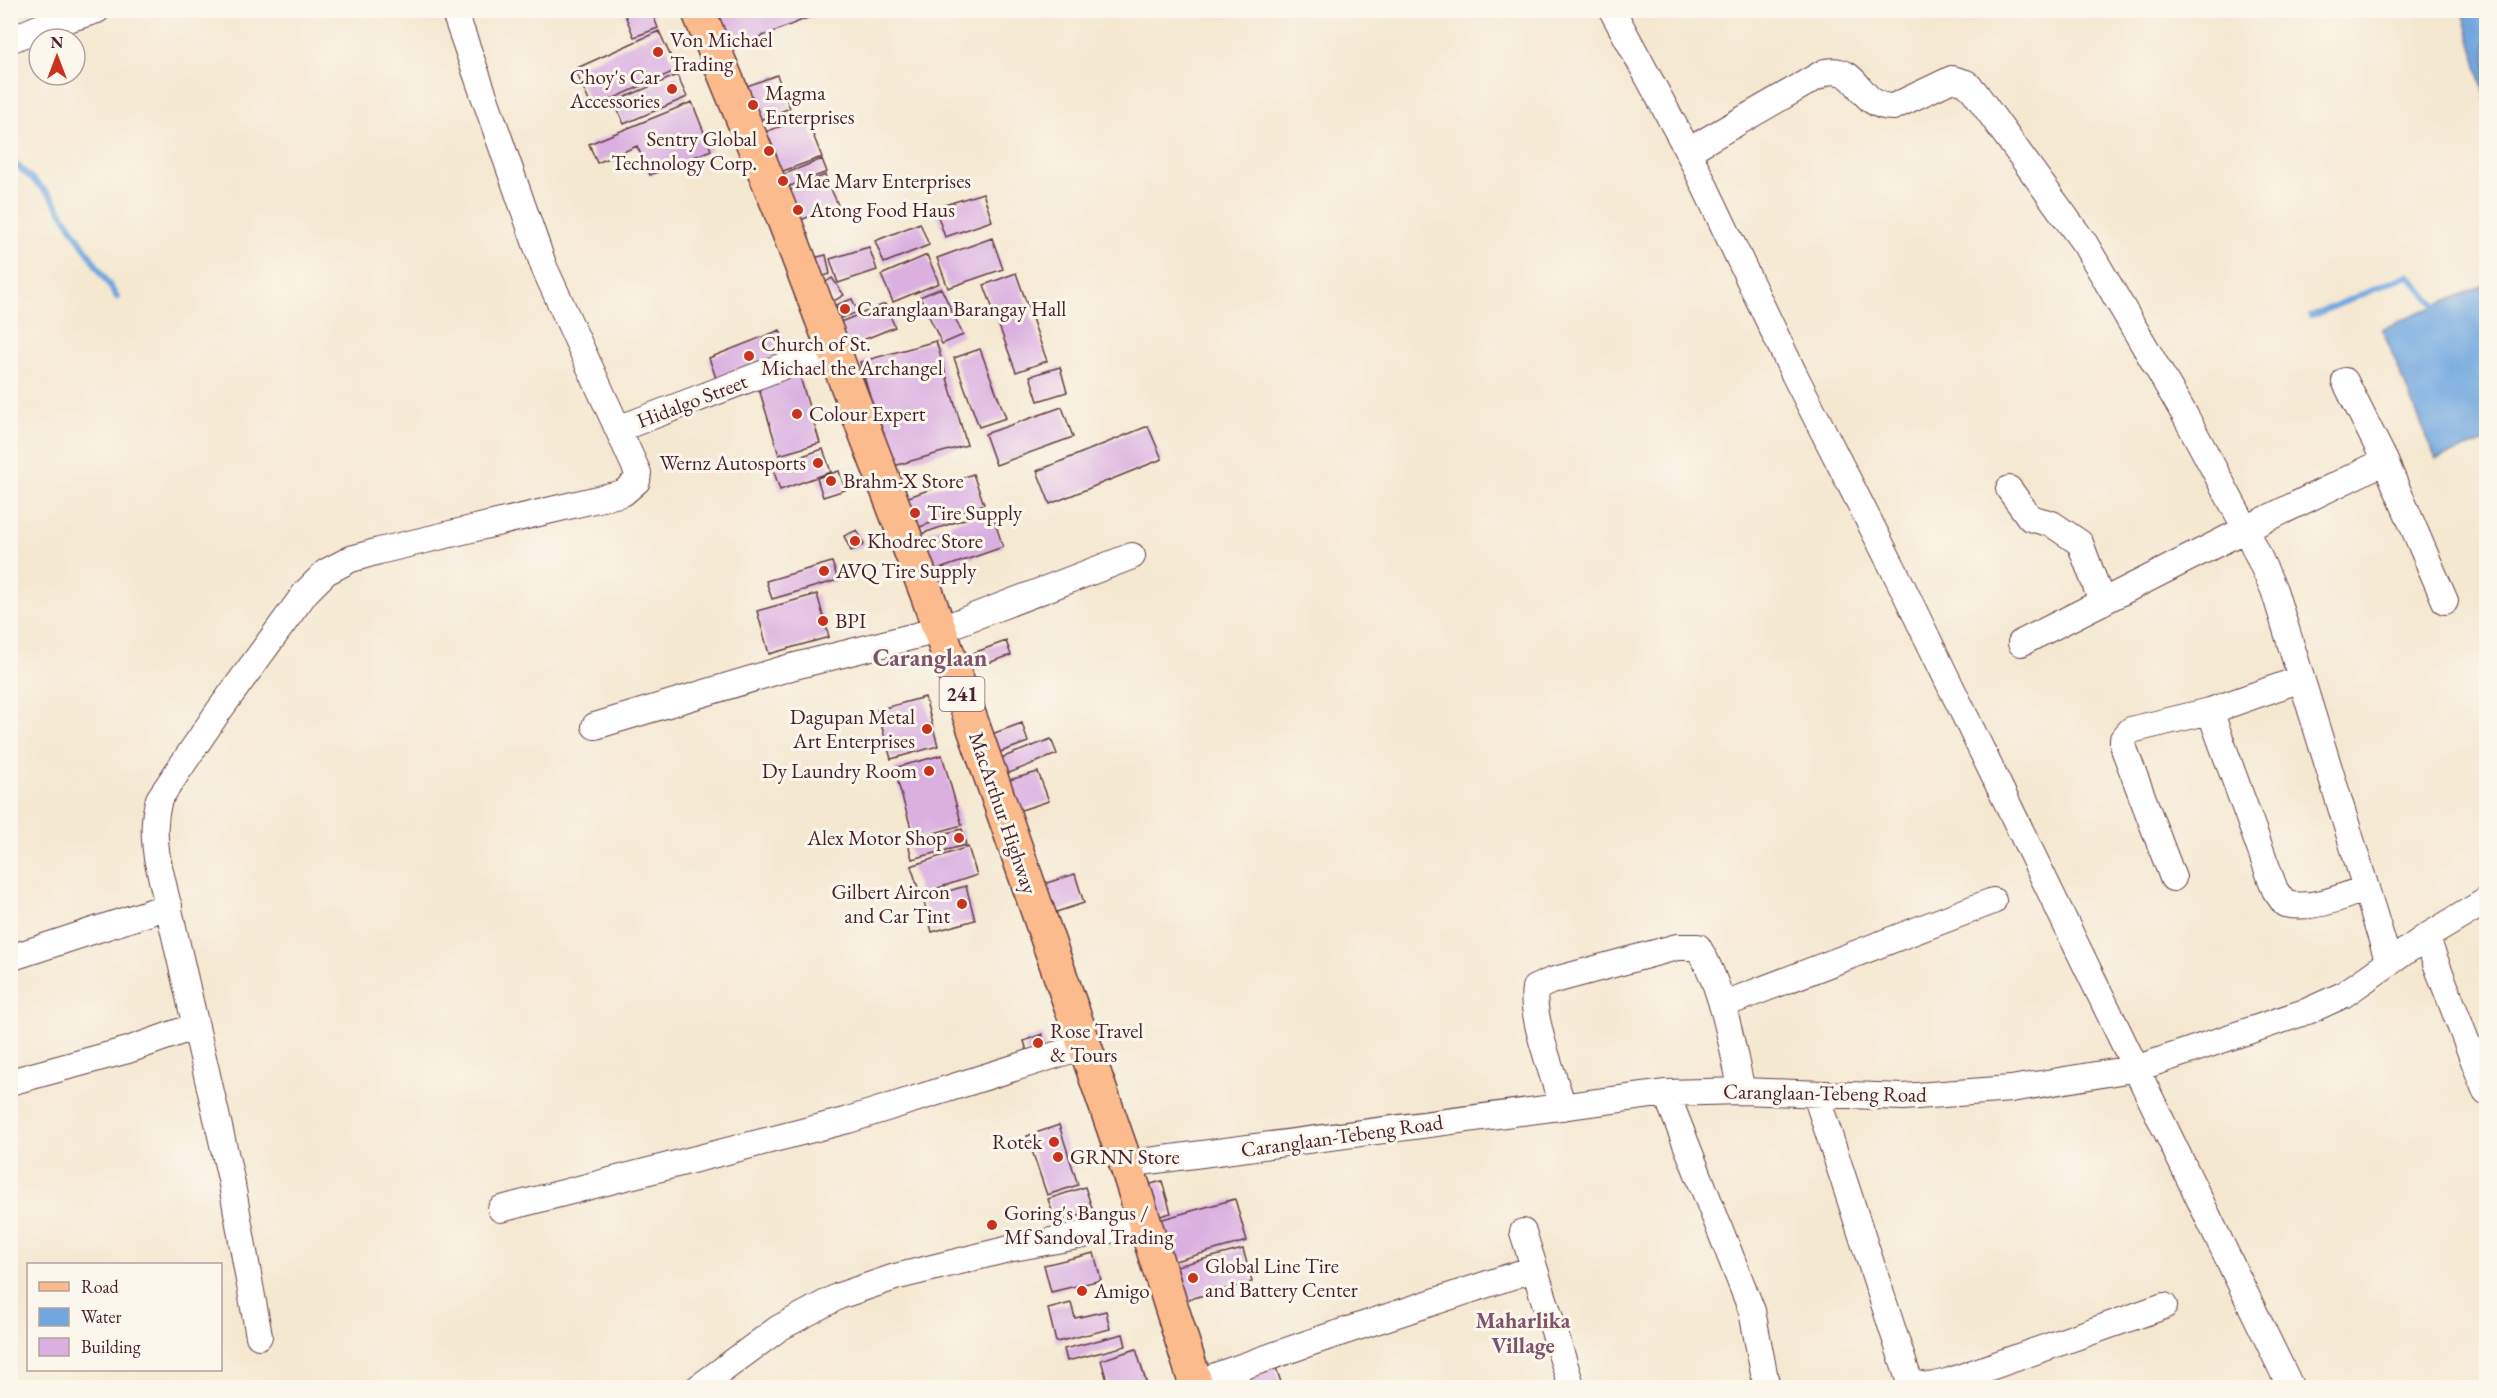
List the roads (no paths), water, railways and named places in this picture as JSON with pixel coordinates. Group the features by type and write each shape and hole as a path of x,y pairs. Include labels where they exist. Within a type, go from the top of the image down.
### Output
{"main road":[{"name":"MacArthur Highway","path":"698,10 834,347 939,630 1126,1164 1143,1224 1197,1385"}],"street":[{"path":"10,40 38,28 97,10"},
{"path":"259,1336 231,1179 157,858 153,833 159,799 218,712 306,592 326,572 351,559 623,493 637,481 639,473 544,267 454,10"},
{"path":"1612,10 1688,151 1794,374 1899,580 2138,1068 2291,1388"},
{"path":"1688,151 1825,72 1843,72 1852,79 1871,102 1884,107 1893,107 1952,80 1966,83 2085,244 2186,417 2246,529 2274,590 2389,963"},
{"name":"Hidalgo Street","path":"618,429 834,347"},
{"path":"2345,381 2385,461 2445,601"},
{"path":"2021,644 2385,461"},
{"path":"2008,489 2030,518 2052,524 2080,543 2102,602"},
{"path":"595,726 791,667 939,630 1132,556"},
{"path":"2173,878 2123,746 2123,739 2131,730 2210,711 2301,679"},
{"path":"2210,711 2275,890 2285,903 2301,907 2326,902 2366,888"},
{"path":"1722,1005 1993,901"},
{"name":"Caranglaan-Tebeng Road","path":"1126,1164 1666,1093 1742,1091 1903,1097 1999,1090 2138,1068 2308,1011 2343,994 2426,937 2487,901"},
{"path":"10,958 169,906"},
{"path":"2426,937 2487,1092"},
{"path":"1563,1107 1533,999 1535,988 1551,981 1677,947 1698,947 1709,964 1722,1005 1742,1091"},
{"path":"10,1082 128,1050 196,1026"},
{"path":"501,1209 848,1119 1084,1046"},
{"path":"1666,1093 1752,1311 1766,1384"},
{"path":"1816,1095 1909,1380 1919,1386 1931,1387 2164,1306"},
{"path":"698,1388 779,1328 838,1296 896,1277 1013,1248 1143,1224"},
{"path":"1523,1232 1570,1382"},
{"path":"1197,1385 1309,1343 1533,1269"}],"water":[{"path":"2463,11 2486,11 2486,102"},
{"path":"2486,284 2486,441 2436,459 2382,329"}],"waterway":[{"path":"10,159 51,196 117,297"},
{"path":"2311,316 2408,275 2440,311"}],"place":[{"name":"Von Michael Trading","path":"658,52"},
{"name":"Choy's Car Accessories","path":"672,89"},
{"name":"Magma Enterprises","path":"753,105"},
{"name":"Sentry Global Technology Corp.","path":"769,151"},
{"name":"Mae Marv Enterprises","path":"783,181"},
{"name":"Atong Food Haus","path":"798,210"},
{"name":"Caranglaan Barangay Hall","path":"845,309"},
{"name":"Church of St. Michael the Archangel","path":"749,356"},
{"name":"Colour Expert","path":"797,414"},
{"name":"Wernz Autosports","path":"818,463"},
{"name":"Brahm-X Store","path":"831,481"},
{"name":"Tire Supply","path":"915,513"},
{"name":"Khodrec Store","path":"855,541"},
{"name":"AVQ Tire Supply","path":"824,571"},
{"name":"BPI","path":"823,621"},
{"name":"Dagupan Metal Art Enterprises","path":"927,729"},
{"name":"Dy Laundry Room","path":"929,771"},
{"name":"Alex Motor Shop","path":"959,838"},
{"name":"Gilbert Aircon and Car Tint","path":"962,904"},
{"name":"Rose Travel & Tours","path":"1038,1043"},
{"name":"Rotek","path":"1054,1142"},
{"name":"GRNN Store","path":"1058,1157"},
{"name":"Goring's Bangus / Mf Sandoval Trading","path":"992,1225"},
{"name":"Global Line Tire and Battery Center","path":"1193,1278"},
{"name":"Amigo","path":"1082,1291"}],"district":[{"name":"Caranglaan","path":"930,658"},
{"name":"Maharlika Village","path":"1523,1332"}]}
